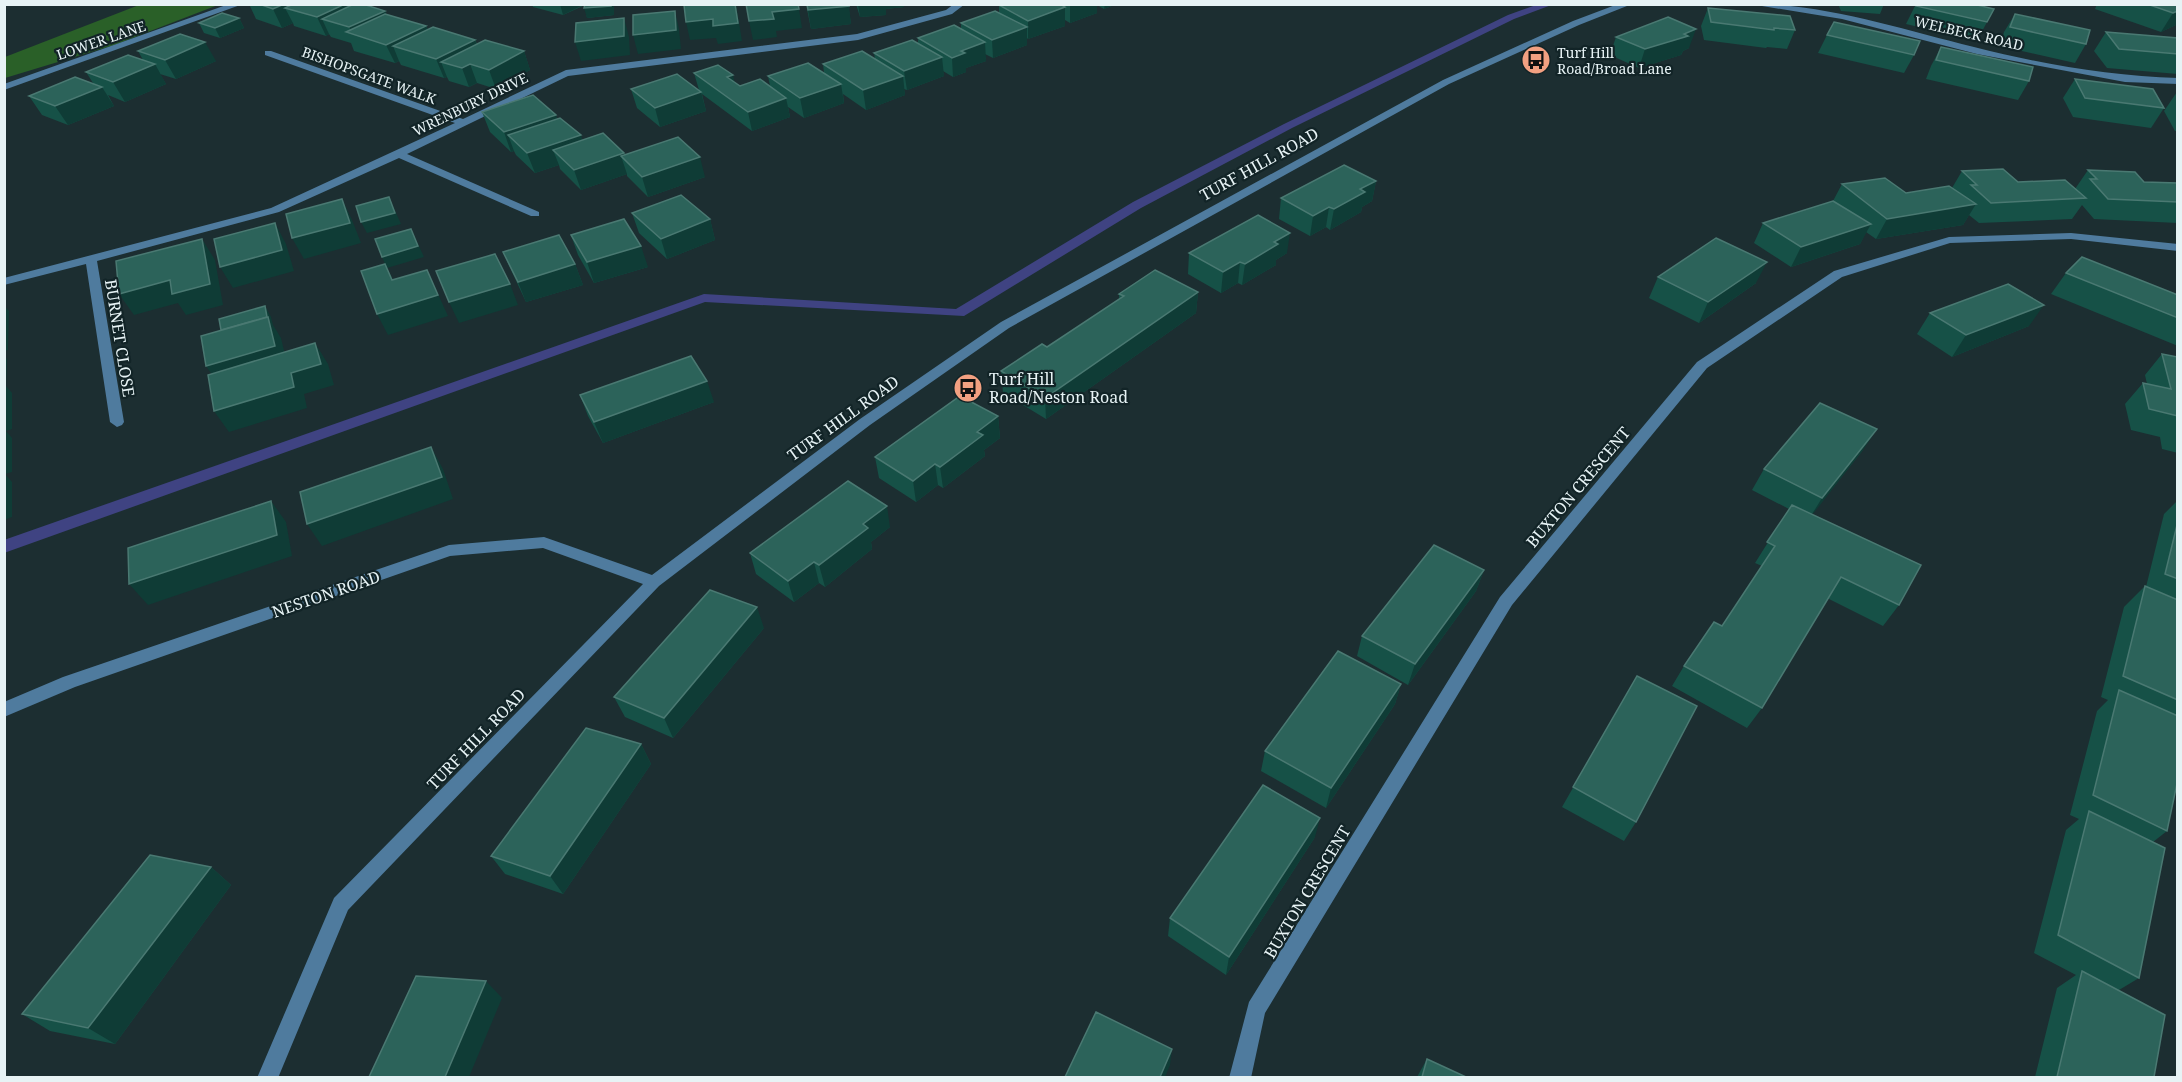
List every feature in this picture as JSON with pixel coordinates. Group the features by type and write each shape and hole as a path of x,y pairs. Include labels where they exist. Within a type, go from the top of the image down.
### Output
{"street":[{"name":"LOWER LANE","path":"4,87 239,4"},
{"name":"WRENBURY DRIVE","path":"4,282 275,210 399,154 566,73 858,37 949,12 961,4"},
{"name":"TURF HILL ROAD","path":"267,1077 341,904 654,582 865,422 1005,325 1446,82 1576,23 1628,4"},
{"name":"WELBECK ROAD","path":"1755,4 1842,16 1977,51 2125,79 2178,81"},
{"name":"BISHOPSGATE WALK","path":"268,53 461,122"},
{"path":"399,154 535,214"},
{"name":"BUXTON CRESCENT","path":"1240,1077 1256,1009 1506,601 1702,365 1838,274 1949,240 2071,236 2178,248"},
{"name":"BURNET CLOSE","path":"91,259 117,422"},
{"name":"NESTON ROAD","path":"4,710 69,682 449,551 544,542 654,582"}],"green space":[{"path":"139,5 218,5 114,45 5,78 5,57"}],"building":[{"path":"259,4 284,4 273,9"},
{"path":"293,4 345,4 317,17 285,8"},
{"path":"354,4 363,4 385,11 349,27 322,19"},
{"path":"585,4 611,4 611,6 584,8"},
{"path":"735,4 738,23 713,26 713,19 686,22 684,5"},
{"path":"746,4 798,4 799,9 772,12 774,19 749,21"},
{"path":"807,4 848,4 849,6 808,10"},
{"path":"1060,4 1065,7 1028,21 999,5"},
{"path":"1916,4 1973,4 1994,9 1987,22 1916,6"},
{"path":"2147,4 2178,4 2178,11 2173,13"},
{"path":"1708,8 1790,16 1795,30 1774,28 1774,30 1711,22"},
{"path":"675,11 676,30 633,35 633,15"},
{"path":"995,11 1027,27 992,40 961,23"},
{"path":"222,13 239,18 215,28 199,23"},
{"path":"385,14 426,26 386,45 346,32"},
{"path":"2015,14 2090,30 2086,44 2010,27"},
{"path":"1668,17 1696,29 1684,34 1688,36 1645,49 1616,37"},
{"path":"624,18 624,36 575,42 576,23"},
{"path":"1834,22 1920,41 1914,55 1827,35"},
{"path":"954,25 985,42 961,51 965,53 952,58 918,38"},
{"path":"433,27 475,40 436,59 393,46"},
{"path":"2106,32 2178,38 2178,54 2119,49"},
{"path":"180,34 205,42 165,60 138,51"},
{"path":"485,40 524,51 489,70 470,64 462,68 441,62"},
{"path":"912,40 942,57 904,71 874,53"},
{"path":"1941,47 2033,67 2029,81 1936,60"},
{"path":"862,51 903,76 863,90 823,64"},
{"path":"128,55 155,64 113,82 86,72"},
{"path":"808,63 841,84 800,98 768,76"},
{"path":"718,65 733,75 727,77 740,86 760,79 786,98 748,112 694,73"},
{"path":"677,74 701,92 655,108 631,89"},
{"path":"75,77 102,87 55,106 29,96"},
{"path":"2075,79 2153,89 2164,108 2085,98"},
{"path":"533,95 556,115 504,132 482,112"},
{"path":"560,118 581,135 527,153 508,135"},
{"path":"603,133 624,153 574,170 553,150"},
{"path":"678,137 700,157 642,177 621,156"},
{"path":"1344,165 1376,181 1360,189 1365,192 1334,209 1329,207 1313,216 1281,198"},
{"path":"2003,169 2018,182 2065,180 2086,198 1991,203 1971,185 1977,185 1962,171"},
{"path":"2088,170 2135,172 2144,182 2178,183 2178,202 2108,199 2090,179 2097,179"},
{"path":"1885,178 1906,193 1949,186 1976,204 1887,219 1842,184"},
{"path":"681,195 710,219 661,239 632,213"},
{"path":"389,197 395,213 361,222 356,206"},
{"path":"342,199 350,223 292,238 286,214"},
{"path":"1833,201 1871,224 1801,247 1763,223"},
{"path":"1258,215 1290,233 1274,242 1278,244 1245,264 1240,262 1223,272 1189,253"},
{"path":"624,219 641,246 587,262 571,235"},
{"path":"275,223 282,250 220,267 214,239"},
{"path":"411,229 418,246 382,257 375,239"},
{"path":"559,235 575,264 518,282 503,252"},
{"path":"1716,238 1767,262 1708,302 1658,277"},
{"path":"202,239 210,284 172,294 170,280 119,294 116,261"},
{"path":"495,254 510,284 449,302 436,271"},
{"path":"2082,257 2178,295 2178,318 2066,273"},
{"path":"385,264 392,280 427,270 438,295 377,314 361,271"},
{"path":"1155,270 1198,292 1045,398 1001,371 1042,344 1047,347 1124,296 1119,294"},
{"path":"2008,284 2044,305 1966,335 1930,313"},
{"path":"265,306 267,317 221,330 219,319"},
{"path":"268,317 275,346 206,366 201,336"},
{"path":"315,343 321,364 291,373 294,387 214,411 208,375"},
{"path":"2162,354 2178,357 2178,416 2149,409 2143,383 2171,389"},
{"path":"691,356 707,381 594,422 580,395"},
{"path":"960,396 998,416 977,432 983,435 940,467 935,464 913,481 875,457"},
{"path":"1820,403 1877,429 1822,498 1764,469"},
{"path":"431,447 442,477 307,524 300,492"},
{"path":"848,481 887,506 863,524 868,528 819,565 814,562 788,581 750,553"},
{"path":"271,501 277,535 129,584 128,548"},
{"path":"1792,505 1921,565 1899,605 1841,577 1762,708 1684,666 1714,622 1722,626 1775,546 1767,542"},
{"path":"2178,521 2178,579 2165,574"},
{"path":"1434,545 1484,570 1415,664 1362,636"},
{"path":"2145,586 2178,600 2178,700 2123,676"},
{"path":"710,590 757,607 664,718 614,697"},
{"path":"1338,651 1401,684 1331,788 1265,751"},
{"path":"1637,676 1697,706 1636,822 1573,787"},
{"path":"2119,690 2178,716 2178,779 2167,831 2093,795"},
{"path":"586,728 641,744 550,876 491,856"},
{"path":"1263,785 1320,818 1229,957 1170,918"},
{"path":"2089,811 2165,848 2139,978 2058,935"},
{"path":"150,855 211,867 88,1028 22,1014"},
{"path":"2082,971 2165,1015 2154,1077 2057,1077"},
{"path":"416,976 486,981 445,1077 369,1077"},
{"path":"1096,1012 1172,1049 1160,1077 1065,1077"},
{"path":"1427,1059 1466,1077 1422,1077"}],"waterway":[{"path":"4,547 704,298 959,313 1137,205 1288,126 1511,17 1550,4"}],"place":[{"name":"Turf Hill Road/Broad Lane","path":"1536,60"},
{"name":"Turf Hill Road/Neston Road","path":"968,388"}]}
